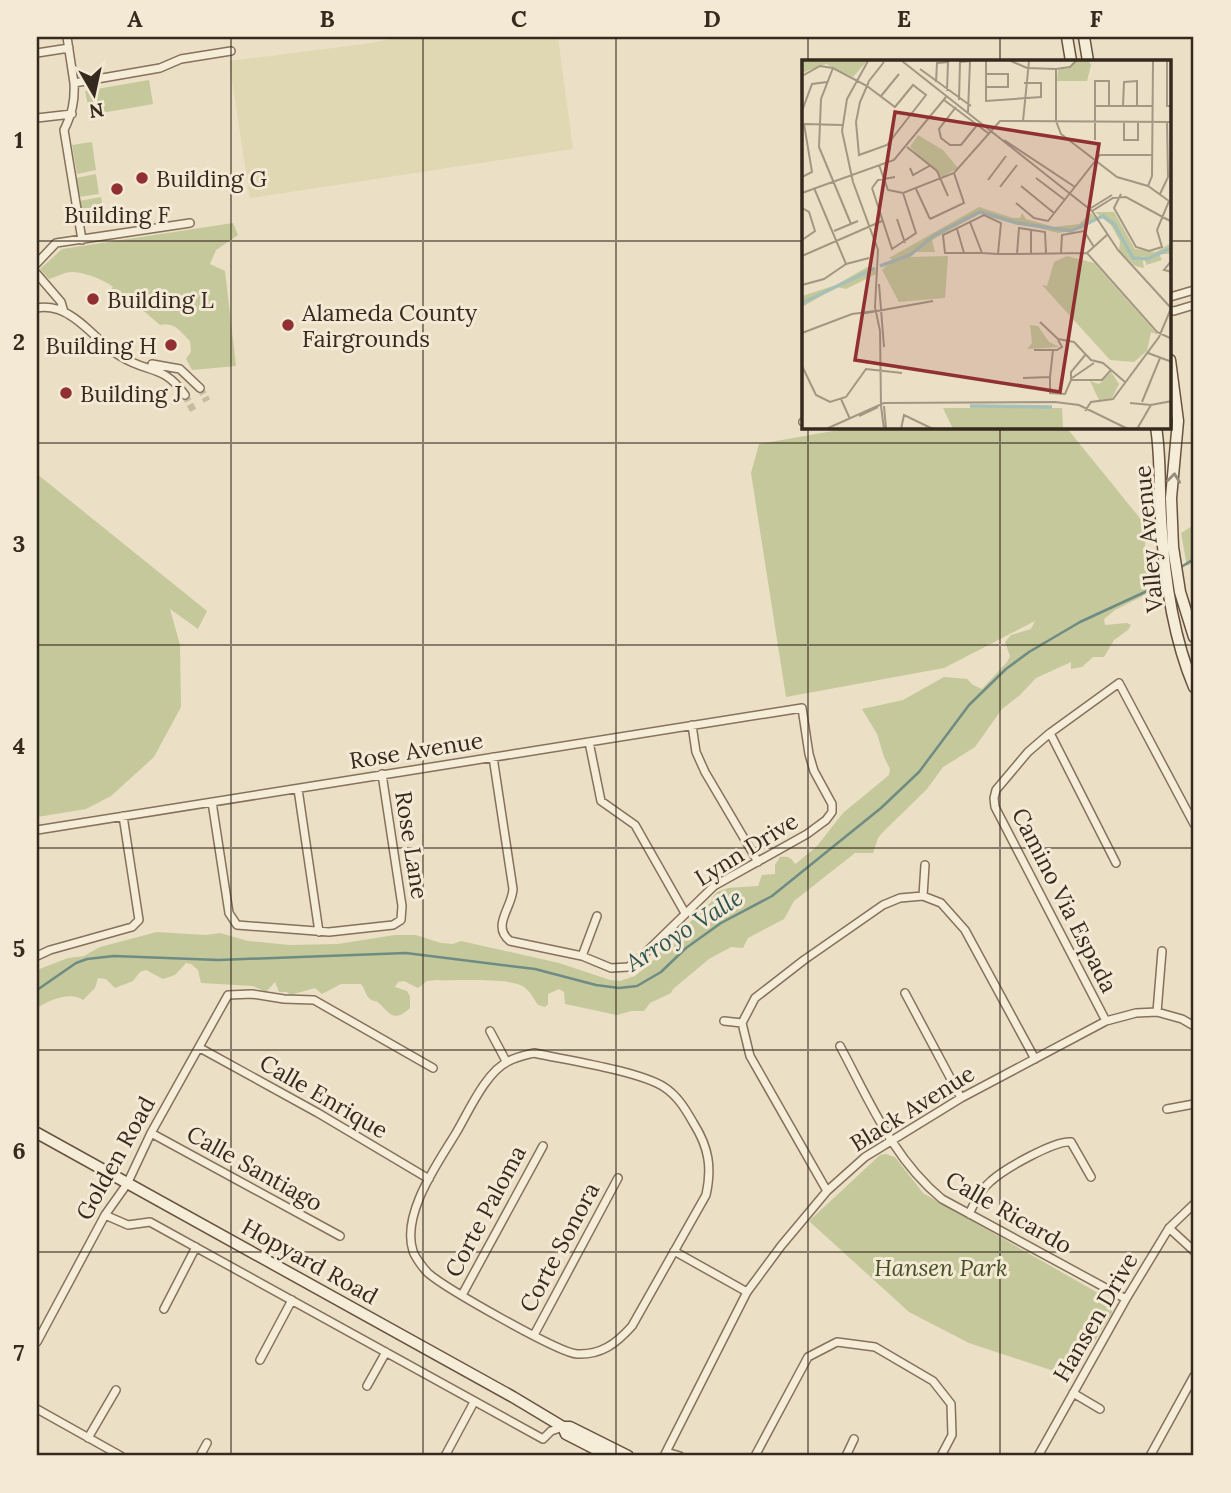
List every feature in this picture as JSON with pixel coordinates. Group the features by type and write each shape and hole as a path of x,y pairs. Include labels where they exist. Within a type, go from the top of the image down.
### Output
{"main road":[{"path":"1067,37 1071,60"},
{"path":"1084,37 1087,60"},
{"name":"Valley Avenue","path":"1172,375 1178,421 1168,549 1194,637"},
{"name":"Valley Avenue","path":"1156,429 1171,599 1184,659 1194,687"},
{"name":"Hopyard Road","path":"39,1135 218,1231 563,1427 570,1427 628,1456"},
{"name":"Hopyard Road","path":"563,1427 566,1434 609,1456"}],"street":[{"path":"68,37 74,83 72,114 64,130 82,240"},
{"path":"37,53 69,48"},
{"path":"74,83 160,68 181,59 232,51"},
{"path":"37,118 72,114"},
{"path":"37,263 56,243 190,222"},
{"path":"37,274 61,303 64,312"},
{"path":"1172,296 1194,290"},
{"path":"1172,310 1194,304"},
{"path":"37,308 64,312 118,355 135,365 158,370 175,382 185,395"},
{"path":"135,365 152,364 180,369 200,388"},
{"path":"1116,863 1050,733 1119,683 1194,824"},
{"name":"Rose Avenue","path":"37,830 802,708 814,771 832,804 832,812"},
{"path":"692,725 696,752 705,772 758,862"},
{"name":"Camino Via Espada","path":"1050,733 1028,752 996,790 994,798 1002,821 1106,1021"},
{"path":"589,742 601,801 635,825 685,913"},
{"name":"Lynn Drive","path":"493,757 513,889 511,905 502,921 504,936 510,941 582,956 611,968 628,967 636,962 723,880 807,834 832,812"},
{"name":"Rose Lane","path":"319,932 362,930 393,925 401,920 402,906 382,774"},
{"path":"212,802 232,920 245,927 319,932 298,789"},
{"path":"37,956 132,927 139,920 123,816"},
{"path":"923,896 925,865"},
{"path":"827,1191 750,1056 742,1023 755,998 883,905 900,898 923,896 941,903 965,930 1035,1059"},
{"path":"582,956 597,916"},
{"path":"1157,1012 1162,951"},
{"name":"Golden Road","path":"37,1342 105,1215 127,1184 151,1133 228,995 252,993 284,999 314,1000 433,1068"},
{"path":"905,993 961,1098"},
{"name":"Black Avenue","path":"665,1454 747,1292 827,1191 864,1157 961,1098 1106,1021 1136,1013 1157,1012 1182,1019 1194,1026"},
{"path":"724,1021 742,1023"},
{"path":"490,1031 506,1061"},
{"name":"Calle Ricardo","path":"840,1046 890,1140 908,1167 926,1186 942,1199 1126,1299"},
{"name":"Calle Enrique","path":"200,1048 318,1113 429,1179"},
{"path":"534,1053 633,1075 662,1086 681,1102 701,1135 709,1158 706,1195 632,1326 617,1343 596,1353 575,1354 556,1349 462,1296 427,1272 413,1251 414,1212 429,1179 488,1080 506,1061 534,1053"},
{"path":"1167,1109 1194,1104"},
{"name":"Calle Santiago","path":"151,1133 340,1236"},
{"path":"970,1214 979,1195 991,1180 1049,1146 1063,1141 1071,1142 1091,1177"},
{"name":"Corte Paloma","path":"462,1296 543,1146"},
{"name":"Corte Sonora","path":"534,1335 618,1178"},
{"name":"Hansen Drive","path":"1038,1456 1169,1228 1194,1204"},
{"name":"Hopyard Road","path":"105,1215 128,1225 150,1222 544,1439 551,1431 563,1427"},
{"path":"1169,1228 1194,1251"},
{"path":"164,1309 196,1247"},
{"path":"674,1251 747,1292"},
{"path":"260,1360 292,1300"},
{"path":"755,1456 808,1357 837,1342 875,1347 933,1381 951,1404 952,1435 941,1456"},
{"path":"366,1386 386,1352"},
{"path":"1150,1456 1194,1376"},
{"path":"88,1438 116,1390"},
{"path":"1073,1394 1100,1409"},
{"path":"445,1456 474,1402"},
{"path":"37,1409 121,1456"},
{"path":"846,1456 854,1440"},
{"path":"200,1456 207,1443"},
{"path":"665,1454 680,1456"}],"shaded area":[{"path":"402,37 558,37 573,149 250,198 229,61"}],"green space":[{"path":"149,80 153,104 90,115 85,91"},
{"path":"92,142 96,170 77,174 72,145"},
{"path":"96,174 99,194 79,197 76,178"},
{"path":"101,197 105,218 84,222 79,201"},
{"path":"233,223 238,235 216,250 210,264 225,271 236,366 192,370 186,359 191,352 190,341 177,328 160,325 124,294 119,297 111,290 113,287 110,284 99,279 71,272 49,279 40,269 62,249"},
{"path":"845,429 1068,429 1147,527 1144,554 1156,551 1158,554 1151,563 1145,595 1115,610 1104,619 1105,625 1131,625 1114,640 1104,657 1093,657 1082,667 1071,669 1071,662 1036,678 1002,709 975,747 943,767 927,789 878,838 873,853 855,853 794,901 784,919 748,938 743,948 731,947 709,959 671,993 650,1003 644,1011 617,1015 565,1004 564,992 559,989 548,994 548,1004 545,1007 538,1005 524,987 517,984 436,980 427,981 418,988 404,981 398,982 395,987 407,991 410,996 410,1008 401,1015 394,1016 370,999 361,984 341,984 322,994 315,988 290,995 287,992 279,992 275,982 266,992 253,986 201,983 198,970 186,963 175,975 163,979 146,970 140,972 133,981 115,988 106,979 98,978 95,988 83,1000 66,996 37,1008 37,970 68,958 84,956 100,947 157,932 206,935 220,933 248,941 290,945 338,944 395,935 416,935 441,943 453,944 461,941 559,963 620,981 635,976 651,963 711,902 717,892 728,888 758,886 762,875 775,874 775,865 780,857 789,858 795,864 798,862 817,846 843,813 889,775 890,769 877,734 862,709 903,700 944,677 967,679 982,689 1010,656 1005,642 1011,635 1031,629 1035,621 944,668 786,697 751,473 759,444"},
{"path":"37,474 207,611 198,629 170,609 180,645 181,707 154,757 111,796 86,809 37,817"},
{"path":"1194,525 1194,562 1187,566 1181,533"},
{"name":"Hansen Park","path":"880,1155 895,1157 923,1193 1112,1301 1112,1313 1072,1377 969,1343 909,1312 809,1221"}],"waterway":[{"name":"Arroyo Valle","path":"1178,569 1194,559"},
{"name":"Arroyo Valle","path":"37,990 76,963 114,956 219,960 406,953 535,969 596,985 619,988 637,986 661,972 686,948 721,923 772,896 881,808 919,772 969,705 1006,669 1080,622 1165,580"}],"tunnel":[{"path":"200,388 207,401"},
{"path":"185,395 194,412"}],"place":[{"name":"Building G","path":"142,178"},
{"name":"Building F","path":"117,189"},
{"name":"Building L","path":"93,299"},
{"name":"Alameda County Fairgrounds","path":"288,325"},
{"name":"Building H","path":"171,345"},
{"name":"Building J","path":"66,393"}]}
